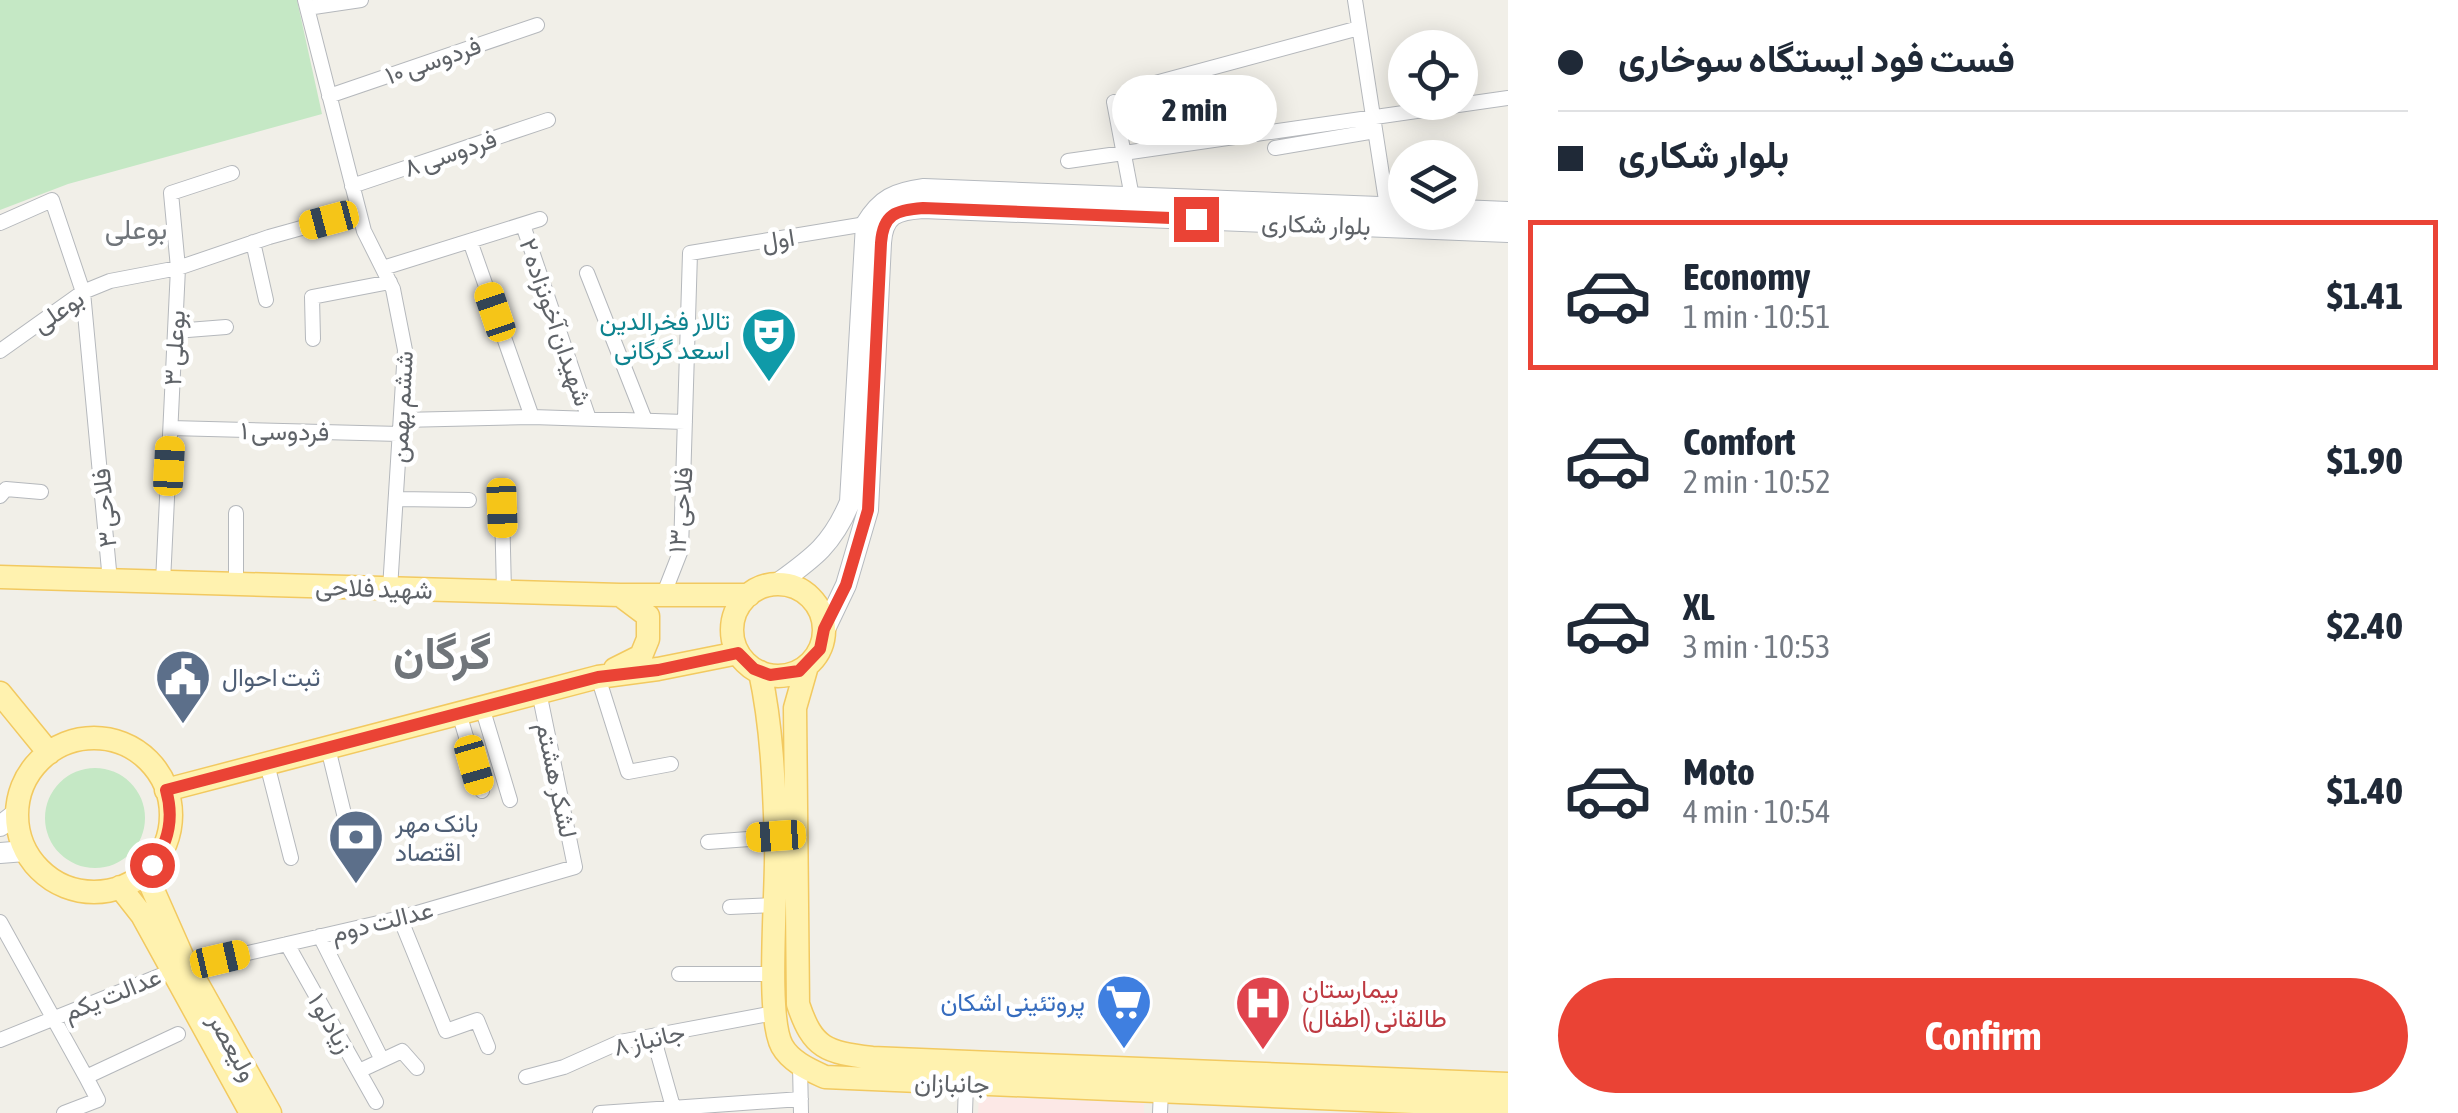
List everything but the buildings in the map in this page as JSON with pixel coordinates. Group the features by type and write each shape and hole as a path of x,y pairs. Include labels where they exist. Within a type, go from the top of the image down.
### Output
{"main road":[{"path":"776,584 792,586 808,596 822,614 824,629 820,649 807,666 787,675 760,672 738,653 732,634 734,620 749,595 776,584 818,555 838,531 850,502 866,224 878,205 897,193 924,189 1132,197 1157,208 1388,208"},
{"name":"بلوار شکاری","path":"824,629 846,585 868,510 881,243 888,216 900,210 923,208 1157,208 1508,232"},
{"path":"1478,211 1508,212"},
{"name":"شهید فلاحی","path":"0,577 620,596 749,595"},
{"path":"598,677 641,656 648,639 648,616 620,596"},
{"path":"172,788 598,677 658,670 738,653"},
{"name":"جانبازان","path":"807,666 795,708 798,1004 808,1033 819,1044 837,1053 872,1058 1052,1076 1410,1098 1501,1108"},
{"path":"760,672 768,712 776,836 774,1013 782,1046 800,1065"},
{"path":"0,693 46,750"},
{"path":"110,740 144,758 172,788 167,839 158,857 145,872 120,887 84,891 60,884 40,870 8,820 32,769 46,750 72,742 110,740"},
{"path":"772,768 796,768"},
{"path":"0,853 25,851"},
{"name":"ولیعصر","path":"145,872 180,969 251,1111"},
{"name":"ولیعصر","path":"120,887 180,969"},
{"name":"جانبازان","path":"800,1065 825,1077 966,1084 1052,1076 1160,1102 1233,1104 1410,1098 1508,1084"}],"street":[{"path":"306,4 361,0"},
{"path":"1356,0 1375,127 1388,177"},
{"name":"ششم بهمن","path":"306,4 364,231 386,275 402,326 405,350 390,589"},
{"name":"۱۰ فردوسی","path":"328,96 537,25"},
{"path":"1133,89 1359,28"},
{"path":"1375,127 1068,161 1508,98"},
{"path":"1114,102 1132,197"},
{"name":"۸ فردوسی","path":"352,186 548,120"},
{"path":"1275,148 1375,127"},
{"name":"۳ بوعلی","path":"164,582 178,268 171,193 232,174"},
{"name":"۳ فلاحی","path":"0,223 52,200 82,292 110,580"},
{"name":"بوعلی","path":"0,351 82,292 110,281 178,268 360,212"},
{"path":"313,339 312,297 386,275 470,241 540,219"},
{"name":"اول","path":"690,254 866,224"},
{"name":"۲ شهیدان آخونزاده","path":"523,225 589,419"},
{"path":"470,241 532,418"},
{"path":"253,242 266,300"},
{"name":"۱۳ فلاحی","path":"664,596 681,550 690,254"},
{"path":"588,273 645,420"},
{"path":"175,331 226,327"},
{"name":"۱ فردوسی","path":"171,428 400,427 532,418 685,422"},
{"path":"0,496 6,489 41,492"},
{"path":"396,499 470,500"},
{"path":"502,508 504,592"},
{"path":"236,513 236,584"},
{"path":"598,677 628,772 671,764"},
{"name":"لشکر هشتم","path":"539,692 575,867"},
{"path":"470,710 482,791"},
{"path":"470,710 510,800"},
{"path":"328,748 346,822"},
{"path":"267,764 290,858"},
{"path":"708,842 776,836"},
{"name":"عدالت دوم","path":"180,969 400,918 575,867"},
{"path":"730,907 776,905"},
{"path":"400,918 446,1031 477,1020 488,1047"},
{"path":"0,922 6,946 53,1018 98,1100 64,1113"},
{"path":"320,936 382,1060"},
{"name":"زیادلو ۱","path":"286,944 376,1102"},
{"name":"عدالت یکم","path":"0,1040 180,969"},
{"path":"679,974 775,974"},
{"name":"جانباز ۸","path":"526,1077 564,1067 620,1042 774,1013"},
{"path":"86,1077 178,1034"},
{"path":"653,1036 673,1106"},
{"path":"358,1071 402,1051 417,1068"},
{"path":"600,1113 673,1106 801,1106 800,1065"},
{"path":"966,1084 966,1113"}],"shaded area":[{"path":"979,1097 1144,1103 1144,1113 978,1113"}],"green space":[{"path":"0,0 297,0 322,114 68,184 0,210"},
{"path":"95,768 114,772 130,783 141,799 145,818 141,837 130,853 114,864 95,868 76,864 60,853 49,837 45,818 49,799 60,783 76,772"}],"place":[{"name":"تالار فخرالدین اسعد گرگانی","path":"769,384"},
{"name":"ثبت احوال","path":"183,726"},
{"name":"بانک مهر اقتصاد","path":"356,886"},
{"name":"پروتئینی اشکان","path":"1124,1051"},
{"name":"بیمارستان طالقانی (اطفال)","path":"1263,1052"}],"district":[{"name":"بوعلی","path":"136,229"},
{"name":"گرگان","path":"442,653"}],"route":[{"path":"152,865 169,829 166,790 598,677 658,670 738,653 754,669 770,675 799,671 820,649 824,629 846,585 868,510 881,243 888,216 900,210 923,208 1196,219"}]}
